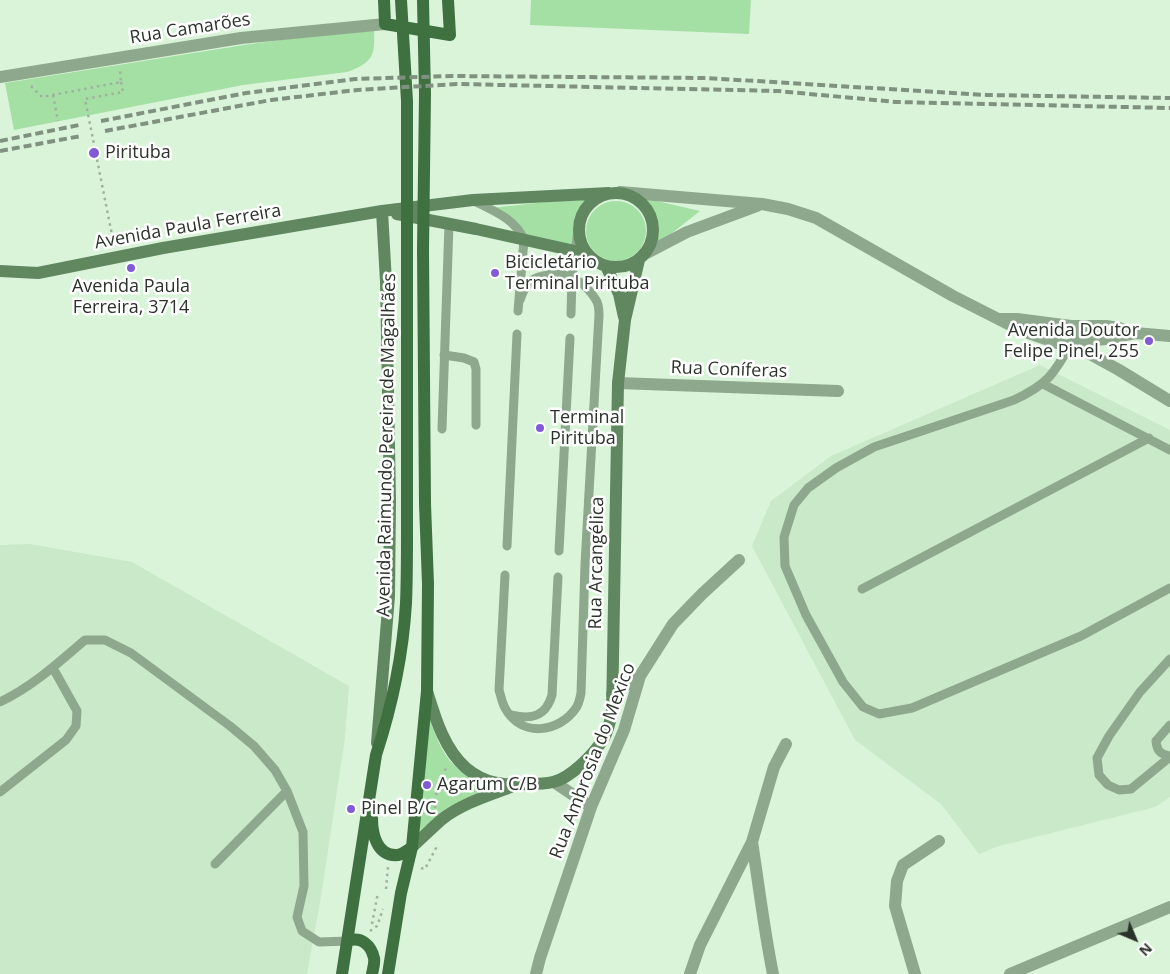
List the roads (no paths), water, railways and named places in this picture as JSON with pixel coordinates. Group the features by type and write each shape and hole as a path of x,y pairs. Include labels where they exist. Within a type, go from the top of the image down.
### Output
{"main road":[{"path":"384,0 386,24 450,35 448,0"},
{"name":"Avenida Raimundo Pereira de Magalhães","path":"342,974 376,755 385,726 399,659 406,605 408,534 407,101 402,0"},
{"path":"388,974 401,893 412,847 427,691 428,584 423,250 425,94 423,0"},
{"path":"376,755 388,596 390,500 386,282 382,211 575,251 606,266 617,267 628,266 641,258 651,242 653,235 652,220 640,201 634,197 615,192 599,196 587,206 579,220 578,230 579,240 590,257"},
{"name":"Avenida Paula Ferreira","path":"0,270 38,273 163,248 382,211 473,200 615,192"},
{"name":"Rua Arcangélica","path":"554,782 578,768 592,755 605,737 612,713 618,383 625,320 641,258"},
{"name":"Rua Arcangélica","path":"606,266 619,294 625,320"},
{"path":"427,691 444,737 465,767 476,775 502,786 554,782"},
{"path":"371,786 372,831 377,844 388,854 400,855 412,847 442,819 472,802 515,785"},
{"path":"348,941 355,938 363,940 369,947 374,959 372,974"}],"street":[{"name":"Rua Camarões","path":"0,77 241,38 386,24"},
{"path":"615,192 762,204 788,209 816,218 953,296 1020,330 1057,342 1063,346 1135,334 1170,336"},
{"path":"641,258 687,232 762,204"},
{"path":"1000,319 1017,319 1066,326 1106,326 1119,328 1135,334"},
{"path":"1057,342 1055,333 1066,326"},
{"path":"1066,326 1075,334 1072,344"},
{"path":"1072,344 1170,401"},
{"name":"Rua Coníferas","path":"618,383 838,391"},
{"name":"Rua Ambrosia do Mexico","path":"536,974 591,807 624,730 640,676 673,624 739,560"},
{"path":"612,694 640,676"},
{"path":"690,974 700,945 752,842 774,767 786,744"},
{"path":"554,782 591,807"},
{"path":"914,974 895,906 897,881 904,866 939,841"},
{"path":"752,842 767,946 773,974"},
{"path":"1010,974 1170,907"}],"lane":[{"path":"473,200 511,222 521,233 524,240 518,312"},
{"path":"442,429 449,224"},
{"path":"571,314 572,277 578,230"},
{"path":"505,575 499,690 504,708 518,722 529,728 550,728 568,718 578,706 581,693 585,564 599,315 597,300 588,289 572,277 553,273 536,278 530,282 524,289 520,300"},
{"path":"506,546 517,334"},
{"path":"559,551 570,338"},
{"path":"1072,344 1049,379 1031,392 1014,400 874,447 836,468 808,488 794,506 784,537 785,566 806,615 843,682 863,707 879,714 912,708 1081,636 1170,588"},
{"path":"444,355 464,358 474,362 476,369 476,425"},
{"path":"1043,384 1170,450"},
{"path":"862,589 1149,438"},
{"path":"509,714 531,717 542,712 549,705 552,695 558,577"},
{"path":"0,702 17,694 85,640 105,640 131,653 230,726 254,746 275,770 287,791 303,832 304,886 298,917 302,931 319,942 348,941"},
{"path":"1170,659 1140,692 1109,736 1097,758 1099,775 1108,785 1119,790 1131,789 1170,757"},
{"path":"0,792 66,740 76,726 76,711 52,668"},
{"path":"1170,725 1156,742 1157,750 1163,755 1170,757"},
{"path":"215,864 287,791"}],"railway":[{"path":"101,121 246,93 355,79 452,76 706,78 987,95 1170,98"},
{"path":"105,131 271,100 357,90 457,84 778,91 896,102 1170,108"},
{"path":"0,141 79,125"},
{"path":"0,151 81,136"}],"place":[{"name":"Pirituba","path":"94,153"},
{"name":"Avenida Paula Ferreira, 3714","path":"131,268"},
{"name":"Bicicletário Terminal Pirituba","path":"495,273"},
{"name":"Avenida Doutor Felipe Pinel, 255","path":"1149,341"},
{"name":"Terminal Pirituba","path":"540,428"},
{"name":"Agarum C/B","path":"427,785"},
{"name":"Pinel B/C","path":"351,809"}]}
